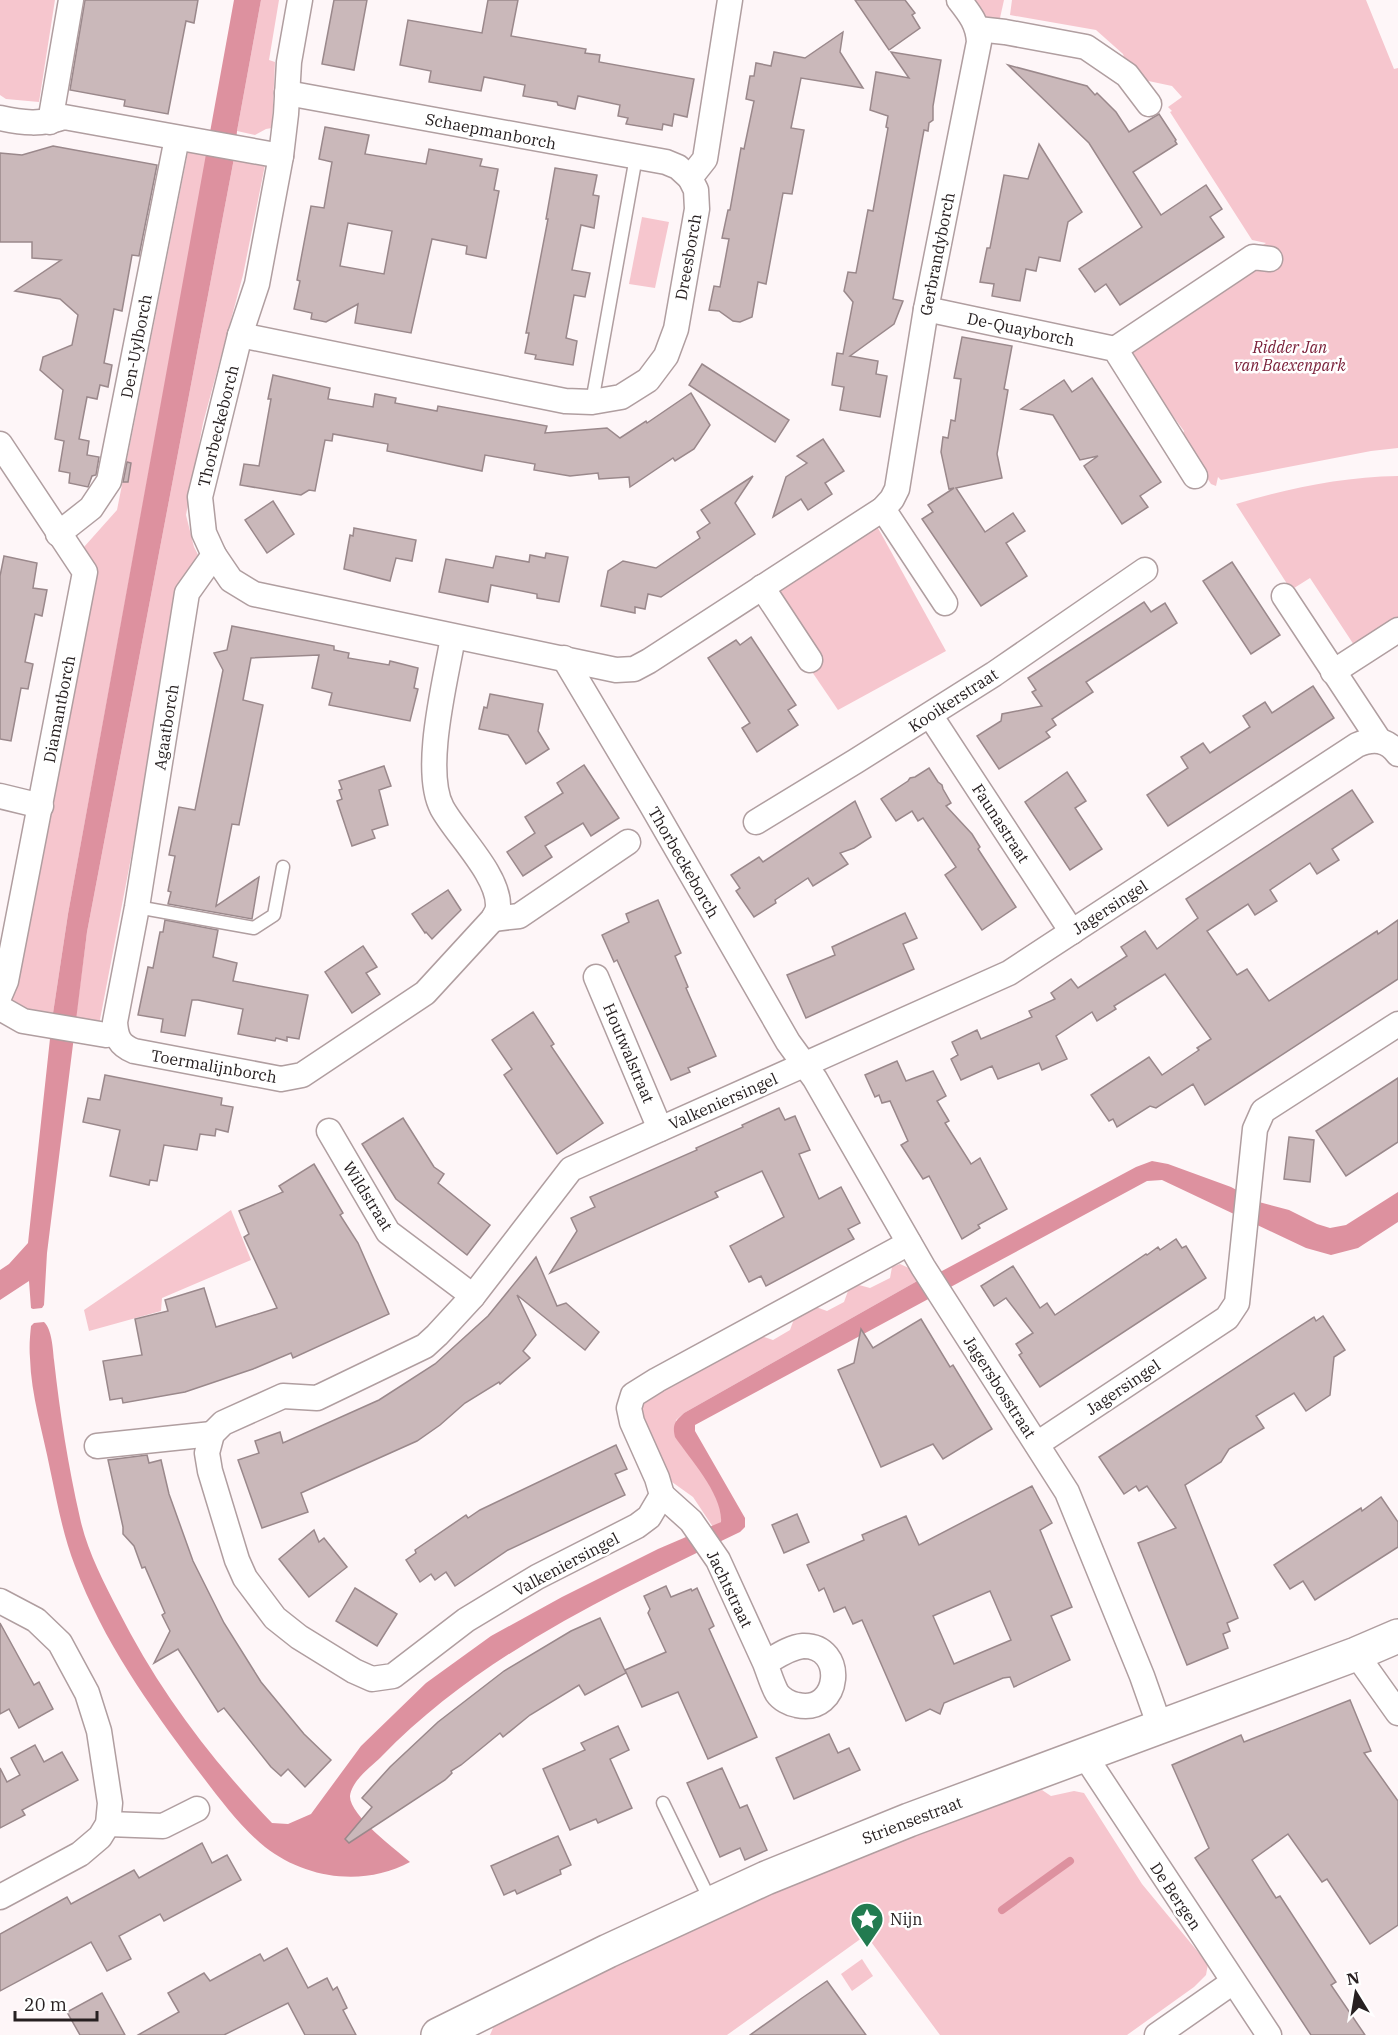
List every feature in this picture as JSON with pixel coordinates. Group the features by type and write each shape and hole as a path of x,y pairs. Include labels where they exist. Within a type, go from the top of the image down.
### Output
{"street":[{"path":"50,122 71,0"},
{"name":"Thorbeckeborch","path":"300,0 289,62 281,156 257,284 240,336 200,497 204,533 214,555 231,580 254,594 616,670 634,669 883,509"},
{"path":"690,178 705,159 730,0"},
{"path":"959,0 973,18 978,29 1086,47 1127,75 1149,104"},
{"name":"Gerbrandyborch","path":"883,509 892,500 897,489 926,309 979,42 978,29"},
{"name":"Schaepmanborch","path":"287,93 666,162 678,167 690,178"},
{"path":"0,118 22,123 50,122 64,117 281,156"},
{"name":"Den-Uylborch","path":"58,534 91,508 110,481 189,140"},
{"name":"Dreesborch","path":"240,336 565,401 592,402 621,397 648,380 666,356 675,329 697,208 696,190 690,178"},
{"path":"1195,476 1115,349 1253,257 1270,259"},
{"name":"De-Quayborch","path":"926,309 1115,349"},
{"name":"Diamantborch","path":"0,444 85,572 6,981 0,995"},
{"path":"883,509 945,603"},
{"name":"Agaatborch","path":"116,1032 115,1022 137,907 187,593 214,555"},
{"name":"Kooikerstraat","path":"756,822 994,674 1145,570"},
{"path":"762,587 810,660"},
{"path":"1284,596 1333,672 1388,747"},
{"path":"1333,672 1398,630"},
{"path":"453,637 434,753 434,780 442,807 476,855 495,892 496,914 519,916 628,842"},
{"name":"Thorbeckeborch","path":"564,658 788,1042 806,1064"},
{"name":"Faunastraat","path":"930,715 1072,932"},
{"name":"Jagersingel","path":"806,1064 1009,973 1357,745 1368,740 1388,747"},
{"path":"0,796 41,806"},
{"name":"Toermalijnborch","path":"116,1032 124,1047 134,1052 291,1079 302,1075 425,993 496,914"},
{"name":"Houtwalstraat","path":"596,978 660,1129"},
{"path":"0,1008 23,1021 106,1035 116,1032"},
{"name":"Jagersingel","path":"1037,1444 1227,1318 1237,1303 1255,1129 1263,1111 1398,1024"},
{"name":"Valkeniersingel","path":"662,1495 649,1517 638,1526 537,1578 466,1620 393,1676 372,1679 354,1671 299,1637 275,1618 245,1578 237,1560 210,1471 207,1452 212,1434 223,1423 284,1396 317,1398 425,1346 473,1296 571,1169 806,1064"},
{"name":"Jagersbosstraat","path":"806,1064 923,1267 1067,1492 1142,1676 1160,1727"},
{"name":"Wildstraat","path":"329,1131 388,1232 473,1296"},
{"path":"662,1495 657,1478 632,1422 629,1408 633,1395 909,1243"},
{"name":"Valkeniersingel","path":"97,1446 212,1434"},
{"name":"Jachtstraat","path":"662,1495 691,1521 718,1560 765,1663"},
{"path":"0,1601 36,1620 60,1643 87,1693 101,1741 110,1803 108,1824 100,1837 80,1854 0,1897"},
{"name":"Striensestraat","path":"452,2032 766,1878 909,1820 1085,1756 1398,1636"},
{"path":"1356,1654 1398,1713"},
{"name":"De Bergen","path":"1085,1756 1269,2035"},
{"path":"108,1824 163,1826 197,1809"},
{"path":"1157,2035 1233,1982"}],"lane":[{"path":"592,402 636,158"},
{"path":"137,907 254,928 274,915 283,867"},
{"path":"663,1803 712,1903"}],"green space":[{"path":"0,0 55,0 39,102 6,99 0,95"},
{"path":"261,0 279,0 269,60 275,62 272,128 255,135 237,131"},
{"path":"960,0 1004,0 1000,18 973,19"},
{"name":"Ridder Jan van Baexenpark","path":"1012,0 1366,0 1394,69 1398,68 1398,448 1371,451 1221,480 1218,477 1216,486 1211,484 1181,438 1184,431 1117,341 1266,243 1252,240 1170,112 1172,111 1168,107 1182,97 1172,86 1139,79 1127,67 1123,54 1096,30 1010,15"},
{"path":"189,147 208,148 68,914 52,1020 10,1011 83,649 95,575 92,560 84,547 117,510"},
{"path":"235,153 265,165 243,275 203,423 186,515 194,547 205,568 179,607 98,1030 75,1024 87,932"},
{"path":"642,217 669,222 655,288 629,284"},
{"path":"1398,476 1398,624 1354,645 1310,578 1291,590 1236,504 1316,484"},
{"path":"873,519 946,651 838,710 755,588"},
{"path":"231,1210 251,1260 162,1298 161,1311 89,1331 84,1310"},
{"path":"900,1264 911,1269 919,1280 684,1413 676,1420 722,1513 721,1522 713,1527 693,1497 672,1482 642,1417 642,1409 646,1401 654,1393 761,1336 773,1340 790,1330 794,1319 816,1307 827,1311 844,1302 848,1291 859,1285 870,1288 890,1278 892,1267"},
{"path":"1042,1790 1051,1796 1074,1791 1084,1793 1142,1884 1208,1964 1206,1975 1194,1987 1127,2035 940,2035 866,1935 727,2035 490,2035 496,2021 628,1955 933,1823"},
{"path":"862,1959 873,1976 852,1991 841,1974"}],"shaded area":[{"path":"234,0 261,0 235,153 87,932 47,1253 44,1305 42,1308 33,1309 31,1308 29,1281 0,1300 0,1270 9,1264 28,1243 52,1020 68,914"},
{"path":"1152,1161 1168,1164 1231,1187 1259,1202 1289,1210 1330,1228 1346,1225 1398,1192 1398,1222 1358,1248 1331,1255 1306,1248 1162,1180 1147,1181 695,1425 695,1431 745,1518 745,1527 740,1532 597,1603 505,1656 420,1720 367,1770 351,1790 352,1804 374,1832 410,1862 392,1870 355,1877 317,1872 281,1858 255,1838 220,1799 128,1672 86,1594 75,1566 61,1518 35,1400 30,1350 31,1326 34,1323 44,1322 50,1334 65,1439 80,1518 91,1554 112,1599 168,1696 207,1748 272,1823 288,1824 311,1814 361,1746 426,1683 491,1636 658,1549 721,1522 717,1500 697,1466 675,1437 675,1424 684,1413 919,1280 942,1271 1136,1167"}],"building":[{"path":"85,0 198,0 194,23 186,21 168,114 124,106 125,100 70,90"},
{"path":"334,0 367,0 354,70 322,64"},
{"path":"488,0 518,0 511,36 586,49 585,53 600,55 599,62 694,79 687,117 674,114 672,126 663,124 662,130 626,124 628,118 618,116 620,105 578,96 575,109 558,105 557,102 523,96 525,85 484,77 481,91 429,82 431,71 400,65 408,20 482,33"},
{"path":"855,0 905,0 915,13 912,15 920,28 889,50"},
{"path":"843,32 840,52 863,88 801,78 791,128 804,130 792,194 783,193 766,284 758,282 752,317 740,322 733,321 719,311 709,310 714,286 720,287 729,239 722,238 728,210 730,210 741,148 744,149 754,101 746,99 750,76 754,76 756,63 771,66 774,52 805,58"},
{"path":"891,52 941,60 933,106 933,120 929,123 928,131 924,130 893,299 903,301 894,324 850,356 878,361 876,374 887,376 880,417 840,410 844,387 832,385 837,353 843,354 853,302 844,291 848,272 856,273 868,210 873,211 888,128 886,127 888,116 870,110 876,72 909,78"},
{"path":"1008,65 1087,86 1116,112 1129,132 1159,114 1177,144 1133,172 1161,215 1206,185 1222,209 1210,217 1224,237 1120,305 1106,284 1095,292 1079,269 1142,227 1089,143"},
{"path":"325,127 369,135 365,154 426,164 429,149 482,159 480,166 498,169 494,190 499,191 486,258 466,254 467,246 432,239 411,333 355,323 358,304 326,322 311,319 312,313 294,309 311,206 324,208 332,162 319,159","holes":["348,223 392,231 384,274 340,266"]},
{"path":"1039,144 1082,212 1068,222 1060,261 1039,257 1036,271 1026,269 1020,301 992,296 994,284 980,282 987,248 990,248 1004,175 1028,179"},
{"path":"53,146 157,165 139,256 132,255 122,311 114,309 104,363 112,365 108,387 100,385 97,399 87,397 79,439 89,441 87,455 99,457 96,475 92,476 88,487 69,483 70,473 59,471 64,441 55,439 63,390 40,370 43,357 72,345 78,315 60,299 15,291 61,260 32,258 32,242 0,242 0,153 22,155"},
{"path":"555,168 597,175 593,195 599,196 594,228 581,225 572,270 590,273 585,297 574,295 566,338 577,341 573,365 535,359 536,355 525,353 529,333 526,333 548,219 546,219"},
{"path":"962,337 1012,346 1004,389 1008,390 997,454 1002,478 956,488 985,532 1013,513 1025,531 1006,543 1027,576 981,606 922,519 933,512 928,505 954,488 949,489 941,452 943,437 948,438 951,420 955,421 961,379 954,378"},
{"path":"702,364 789,420 775,442 689,385"},
{"path":"273,375 330,388 328,399 373,407 375,394 396,398 395,403 437,411 438,406 547,426 545,433 607,428 620,438 691,393 710,425 694,449 675,461 673,458 630,487 629,477 599,479 598,473 570,476 534,470 535,464 485,455 482,471 387,451 388,444 333,434 332,441 325,440 315,491 309,490 301,495 240,485 244,464 259,466"},
{"path":"1092,378 1161,482 1140,496 1148,507 1122,524 1084,466 1098,456 1080,460 1053,415 1021,409 1064,380 1072,392"},
{"path":"823,439 844,471 825,483 832,494 808,510 801,499 773,517 786,477 807,463 797,456"},
{"path":"127,462 131,463 128,482 123,482"},
{"path":"753,476 735,503 755,534 661,597 648,594 645,609 635,607 635,613 601,606 608,571 623,561 656,568 700,538 697,532 710,523 701,510"},
{"path":"273,501 294,534 267,553 245,520"},
{"path":"354,528 416,540 412,561 396,558 390,581 344,569 350,535 353,536"},
{"path":"546,553 568,557 559,602 537,598 537,594 491,585 488,602 439,592 446,559 493,568 496,556 529,562 530,555 545,558"},
{"path":"4,556 37,563 33,588 47,590 42,616 35,614 25,662 33,664 28,689 21,688 11,741 0,739 0,576"},
{"path":"1232,562 1280,635 1251,654 1203,581"},
{"path":"1144,602 1151,612 1165,603 1177,623 1086,682 1093,692 1052,719 1056,725 1046,732 1050,737 999,769 977,736 1001,721 1002,714 1042,706 1032,692 1036,690 1028,678"},
{"path":"232,626 334,646 334,650 349,653 348,658 389,665 390,661 418,668 414,688 418,689 410,721 329,705 332,693 312,688 319,655 251,658 243,700 263,705 239,825 232,824 216,906 259,877 252,919 168,904 171,892 168,891 175,856 169,855 179,807 195,810 223,670 214,653 227,650"},
{"path":"751,637 796,705 788,710 798,725 757,752 742,728 750,723 708,658 736,640 740,645"},
{"path":"1313,686 1334,718 1168,826 1147,795 1188,768 1181,757 1203,743 1210,753 1250,727 1243,716 1265,702 1272,713"},
{"path":"490,694 543,704 538,731 549,749 526,764 508,735 479,729 484,707 487,708"},
{"path":"584,765 619,818 591,836 583,823 545,846 552,857 523,876 507,852 535,833 525,817 563,793 557,783"},
{"path":"384,766 391,786 379,790 388,825 372,830 375,838 352,846 337,801 342,799 339,781"},
{"path":"929,768 942,785 951,803 946,806 972,834 980,847 978,849 1016,907 982,930 945,875 956,867 923,818 918,821 912,811 896,821 881,799 910,778"},
{"path":"1067,772 1086,801 1075,808 1102,849 1070,870 1025,802"},
{"path":"1352,790 1373,822 1332,849 1339,860 1317,874 1310,863 1270,890 1277,901 1255,915 1248,904 1207,931 1237,975 1247,969 1269,1001 1377,931 1378,934 1398,920 1398,979 1205,1105 1193,1084 1156,1108 1150,1106 1117,1127 1113,1119 1109,1121 1091,1095 1149,1057 1162,1075 1211,1039 1165,974 1114,1006 1116,1009 1097,1021 1092,1012 1056,1036 1067,1059 1042,1070 1039,1063 998,1079 992,1066 961,1080 951,1059 958,1055 952,1042 977,1030 981,1039 1032,1017 1029,1011 1055,999 1051,993 1071,979 1078,988 1127,956 1121,947 1145,931 1157,949 1198,918 1186,899"},
{"path":"855,801 871,837 854,848 840,853 848,864 813,886 808,878 754,917 736,891 740,888 731,875 759,857 763,862"},
{"path":"448,890 461,910 432,939 412,914"},
{"path":"658,900 681,953 675,956 688,987 686,988 716,1056 688,1068 690,1072 671,1080 617,960 614,962 602,935 629,922 626,914"},
{"path":"905,913 917,938 903,944 914,969 806,1018 787,975 835,955 832,947"},
{"path":"165,920 218,930 213,957 237,963 233,981 308,995 299,1039 287,1037 287,1041 276,1038 275,1041 238,1034 243,1009 198,1000 192,1000 185,1036 161,1032 163,1019 138,1015 148,967 153,968 160,932 163,932"},
{"path":"363,946 377,967 366,973 380,994 352,1013 325,972"},
{"path":"533,1012 554,1044 551,1046 603,1123 557,1154 504,1075 512,1069 492,1040"},
{"path":"897,1061 906,1081 933,1071 946,1096 937,1101 949,1121 945,1123 971,1164 980,1158 1007,1209 978,1225 980,1228 962,1239 929,1176 923,1179 901,1145 908,1141 890,1101 882,1103 879,1095 875,1097 865,1075"},
{"path":"105,1075 222,1098 221,1105 233,1107 228,1132 216,1129 215,1136 200,1134 197,1150 164,1145 157,1181 150,1180 149,1185 110,1176 120,1130 83,1122 88,1098 100,1100"},
{"path":"1398,1078 1398,1142 1346,1176 1316,1131"},
{"path":"779,1108 785,1120 795,1116 810,1150 799,1154 819,1199 841,1187 860,1223 848,1229 854,1239 766,1286 761,1276 749,1282 730,1246 784,1217 762,1171 715,1192 718,1197 550,1273 577,1231 571,1218 595,1207 590,1197 697,1150 696,1148"},
{"path":"403,1118 434,1167 444,1174 438,1183 490,1225 467,1255 396,1199 362,1144"},
{"path":"1289,1137 1314,1140 1310,1182 1284,1179"},
{"path":"314,1164 343,1213 340,1215 358,1243 389,1314 293,1358 291,1353 253,1369 185,1392 123,1403 122,1398 110,1400 103,1361 142,1355 135,1319 168,1311 165,1300 204,1288 216,1327 277,1308 244,1237 249,1234 239,1211 283,1192 279,1186"},
{"path":"1176,1239 1182,1248 1186,1246 1206,1278 1040,1387 1019,1355 1022,1353 1016,1344 1033,1333 1006,1298 994,1306 981,1286 1013,1266 1040,1308 1047,1303 1055,1315 1146,1254 1158,1247 1160,1250"},
{"path":"536,1257 557,1306 566,1303 599,1332 585,1350 517,1295 536,1335 523,1351 530,1358 500,1384 499,1382 465,1403 417,1441 301,1493 308,1512 262,1528 238,1460 259,1453 255,1441 280,1432 283,1443 379,1400 435,1364 488,1316"},
{"path":"1323,1316 1345,1350 1334,1357 1330,1395 1306,1411 1294,1393 1256,1416 1264,1428 1229,1449 1221,1462 1185,1485 1238,1618 1227,1623 1230,1631 1223,1634 1228,1648 1187,1665 1138,1543 1176,1528 1147,1486 1139,1491 1136,1486 1124,1494 1099,1457 1314,1317 1316,1321"},
{"path":"921,1319 950,1367 953,1365 992,1429 943,1459 933,1444 881,1467 838,1370 854,1363 861,1329 873,1348"},
{"path":"616,1445 627,1469 615,1474 625,1495 508,1550 455,1586 446,1572 435,1580 431,1574 420,1582 406,1560 416,1553 415,1550 466,1515 468,1518 480,1510"},
{"path":"147,1455 149,1463 161,1460 169,1494 193,1561 224,1623 261,1682 304,1734 331,1760 305,1787 288,1769 281,1776 271,1767 224,1708 218,1712 178,1649 154,1663 170,1631 162,1615 165,1613 145,1567 142,1568 134,1546 123,1534 108,1460"},
{"path":"1032,1486 1052,1523 1040,1530 1072,1607 1051,1616 1070,1660 1014,1687 1010,1677 1003,1678 944,1703 940,1714 930,1709 906,1721 862,1620 853,1624 845,1607 834,1612 824,1588 819,1591 807,1565 864,1540 862,1535 906,1516 919,1545","holes":["990,1591 1011,1640 954,1664 933,1616"]},
{"path":"1381,1497 1398,1522 1398,1547 1315,1600 1303,1581 1290,1589 1274,1565"},
{"path":"797,1514 809,1542 784,1553 772,1525"},
{"path":"314,1530 319,1542 324,1538 347,1567 309,1597 279,1559"},
{"path":"666,1586 671,1597 697,1588 714,1626 709,1629 757,1737 708,1759 678,1692 642,1707 625,1670 666,1652 648,1613 650,1609 644,1596"},
{"path":"355,1588 397,1614 377,1646 336,1621"},
{"path":"600,1618 626,1673 585,1695 579,1685 530,1715 503,1737 500,1733 451,1771 452,1773 445,1780 349,1843 345,1839 372,1807 362,1798 390,1767 438,1722 504,1671 571,1631"},
{"path":"0,1623 34,1685 39,1682 53,1709 19,1728 9,1709 0,1714"},
{"path":"1350,1700 1371,1751 1364,1753 1398,1801 1398,1925 1370,1944 1327,1879 1322,1882 1288,1834 1252,1860 1276,1898 1280,1896 1336,1982 1331,1985 1365,2035 1311,2035 1195,1858 1209,1848 1172,1765 1241,1735 1244,1742"},
{"path":"618,1726 629,1750 610,1759 632,1808 598,1823 596,1819 570,1830 543,1769 585,1750 581,1743"},
{"path":"829,1734 838,1753 849,1748 860,1770 794,1799 776,1758"},
{"path":"35,1745 44,1762 62,1752 78,1780 22,1810 25,1815 0,1828 0,1768 7,1782 20,1775 11,1758"},
{"path":"722,1768 740,1808 747,1805 767,1850 745,1860 740,1848 720,1857 687,1783"},
{"path":"558,1836 571,1865 560,1870 561,1874 517,1894 515,1890 504,1895 491,1866"},
{"path":"202,1843 212,1863 227,1855 241,1880 164,1921 160,1914 119,1936 131,1959 107,1971 91,1942 0,1991 0,1934 67,1897 71,1904 134,1870 139,1878"},
{"path":"287,1948 308,1988 327,1978 333,1990 337,1987 347,2008 343,2010 356,2035 305,2035 288,2003 224,2035 138,2035 179,2012 168,1993 204,1973 210,1981 260,1954 264,1961"},
{"path":"827,1981 866,2035 750,2035 802,1998"},
{"path":"102,1993 125,2035 80,2035 67,2012"}],"waterway":[{"path":"1002,1910 1070,1861"}],"place":[{"name":"Nijn","path":"867,1948"}]}
